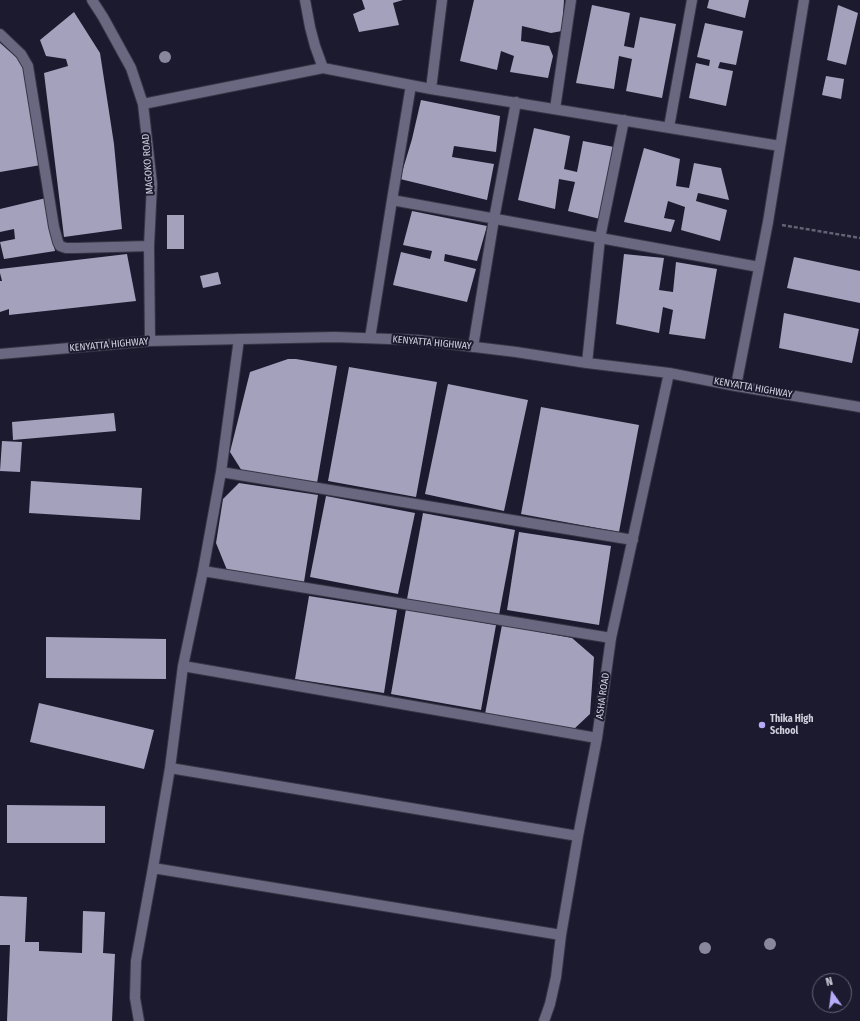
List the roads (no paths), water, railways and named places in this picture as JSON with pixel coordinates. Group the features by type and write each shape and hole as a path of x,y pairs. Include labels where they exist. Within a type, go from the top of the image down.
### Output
{"street":[{"name":"MAGOKO ROAD","path":"92,0 131,68 143,104 152,184 149,246 150,341"},
{"path":"305,0 315,46 323,68"},
{"path":"431,89 442,0"},
{"path":"555,109 571,0"},
{"path":"669,127 692,0"},
{"path":"736,386 768,222 804,0"},
{"path":"0,34 21,54 28,66 54,227 60,246 66,248 149,246"},
{"path":"143,104 323,68 431,89 780,146"},
{"path":"370,338 411,85"},
{"path":"473,347 494,219 516,102"},
{"path":"587,363 600,238 624,120"},
{"path":"392,200 759,267"},
{"name":"KENYATTA HIGHWAY","path":"0,354 150,341 335,337 417,340 668,373 860,407"},
{"path":"139,1021 135,998 136,961 170,768 183,666 203,571 221,472 240,339"},
{"name":"ASHA ROAD","path":"544,1021 550,1004 556,977 561,935 597,738 611,638 668,373"},
{"path":"221,472 632,540"},
{"path":"203,571 611,638"},
{"path":"183,666 597,738"},
{"path":"170,768 578,836"},
{"path":"153,868 561,935"}],"place":[{"name":"Thika High School","path":"762,725"}]}
